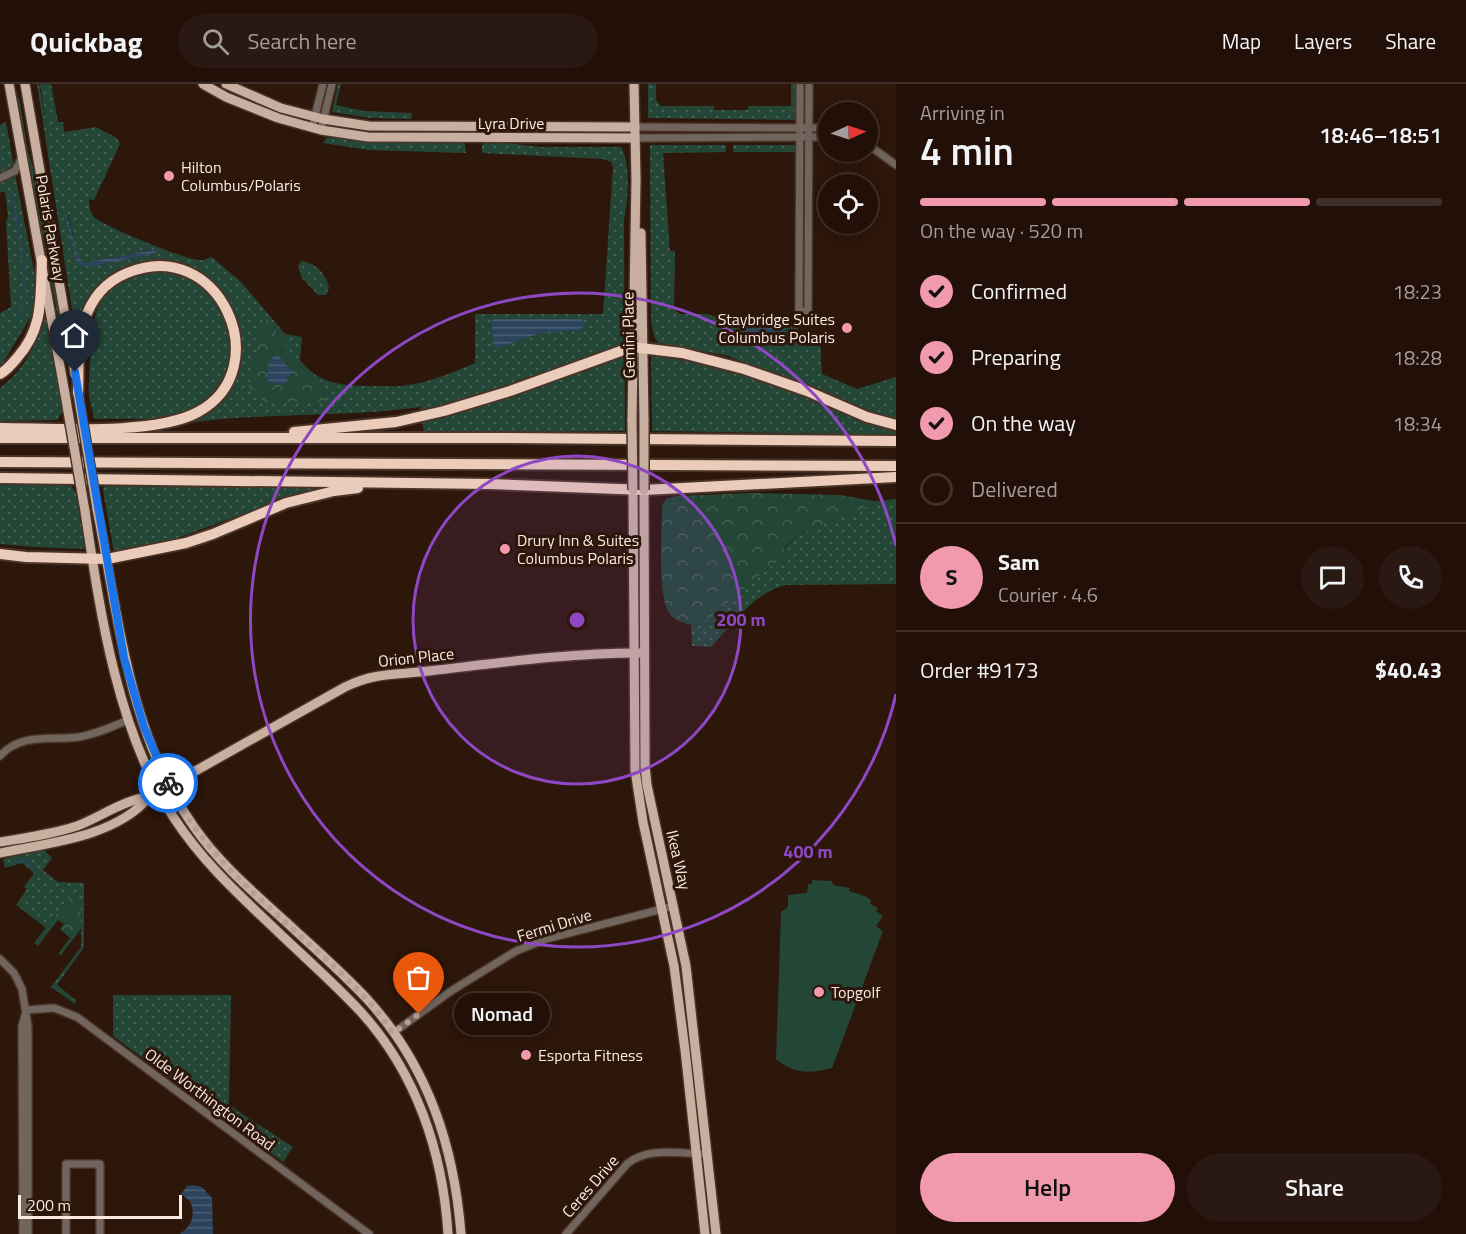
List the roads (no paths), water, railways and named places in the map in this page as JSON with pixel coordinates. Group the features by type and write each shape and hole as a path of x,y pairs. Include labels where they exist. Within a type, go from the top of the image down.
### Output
{"highway":[{"path":"0,374 6,371 25,349 35,331 39,314 42,260"},
{"path":"0,428 123,428 181,419 197,413 209,405 223,389 232,370 236,334 223,300 195,275 177,268 147,267 115,278 100,291 90,306 83,324 78,394"},
{"path":"237,437 396,422 444,411 510,391 638,347 682,353 744,369 867,417 896,425"},
{"path":"0,438 896,441"},
{"path":"0,462 896,466"},
{"path":"0,478 489,484 639,490 896,477"},
{"path":"0,554 107,559 186,543 286,503 334,491 403,483"}],"main road":[{"name":"Polaris Parkway","path":"9,84 42,260 92,559 116,679 128,720 159,792 174,817 212,868 347,998 384,1040 414,1092 427,1124 442,1179 448,1234"},
{"name":"Polaris Parkway","path":"25,84 117,621 134,698 144,727 170,786 193,826 208,846 352,983 380,1015 414,1064 442,1126 456,1181 462,1234"},
{"name":"Lyra Drive","path":"203,84 252,109 317,129 368,137 635,138"},
{"name":"Lyra Drive","path":"225,84 273,105 319,118 379,127 635,127"},
{"name":"Gemini Place","path":"634,84 638,347 644,420 639,490"},
{"name":"Gemini Place","path":"638,347 632,421 639,490"},
{"name":"Ikea Way","path":"639,490 633,653 637,786 674,966 716,1234"},
{"name":"Ikea Way","path":"639,490 645,654 645,766 647,785 686,966 702,1154 705,1234"},
{"name":"Orion Place","path":"0,842 65,830 104,815 137,798 149,797 362,679 386,674 427,672 568,656 645,654"},
{"name":"Orion Place","path":"0,853 64,840 95,830 141,807 149,797"}],"street":[{"path":"317,129 323,84"},
{"path":"319,118 332,84"},
{"path":"800,84 799,311 808,311 808,84"},
{"name":"Lyra Drive","path":"635,127 818,127"},
{"name":"Lyra Drive","path":"635,138 818,137"},
{"path":"878,150 896,165"},
{"path":"0,178 15,171 23,155"},
{"path":"0,756 7,749 22,741 83,736 128,720"},
{"name":"Fermi Drive","path":"393,1033 457,987 516,951 546,939 674,906"},
{"path":"0,959 14,973 18,982 28,1026 28,1234"},
{"name":"Olde Worthington Road","path":"26,1010 54,1008 77,1017 369,1234"},
{"path":"23,1234 22,1026 26,1010"},
{"name":"Ceres Drive","path":"566,1234 627,1164 636,1157 648,1153 702,1154"},
{"path":"66,1234 66,1164 100,1164 100,1234"}],"water":[{"path":"64,210 70,223 77,253 84,263 153,250 156,247 156,253 90,267 81,265 76,260"},
{"path":"581,319 584,322 583,327 579,330 541,333 497,348 493,346 492,320"},
{"path":"779,328 785,330 787,341 777,346 766,345 744,334 744,329"},
{"path":"278,355 291,370 291,374 286,376 288,382 279,385 269,381 268,385 268,365 272,358"},
{"path":"187,1186 202,1187 212,1198 213,1234 180,1234 190,1224 193,1216 190,1201 181,1194"}],"waterway":[{"path":"11,191 26,298 18,316"},
{"path":"10,219 19,216"},
{"path":"15,862 23,860 31,863 31,868"}],"place":[{"name":"Hilton Columbus/Polaris","path":"169,176"},
{"name":"Staybridge Suites Columbus Polaris","path":"847,328"},
{"name":"Drury Inn & Suites Columbus Polaris","path":"505,549"},
{"name":"Topgolf","path":"819,992"},
{"name":"Nomad","path":"419,1014"},
{"name":"Esporta Fitness","path":"526,1055"}]}
